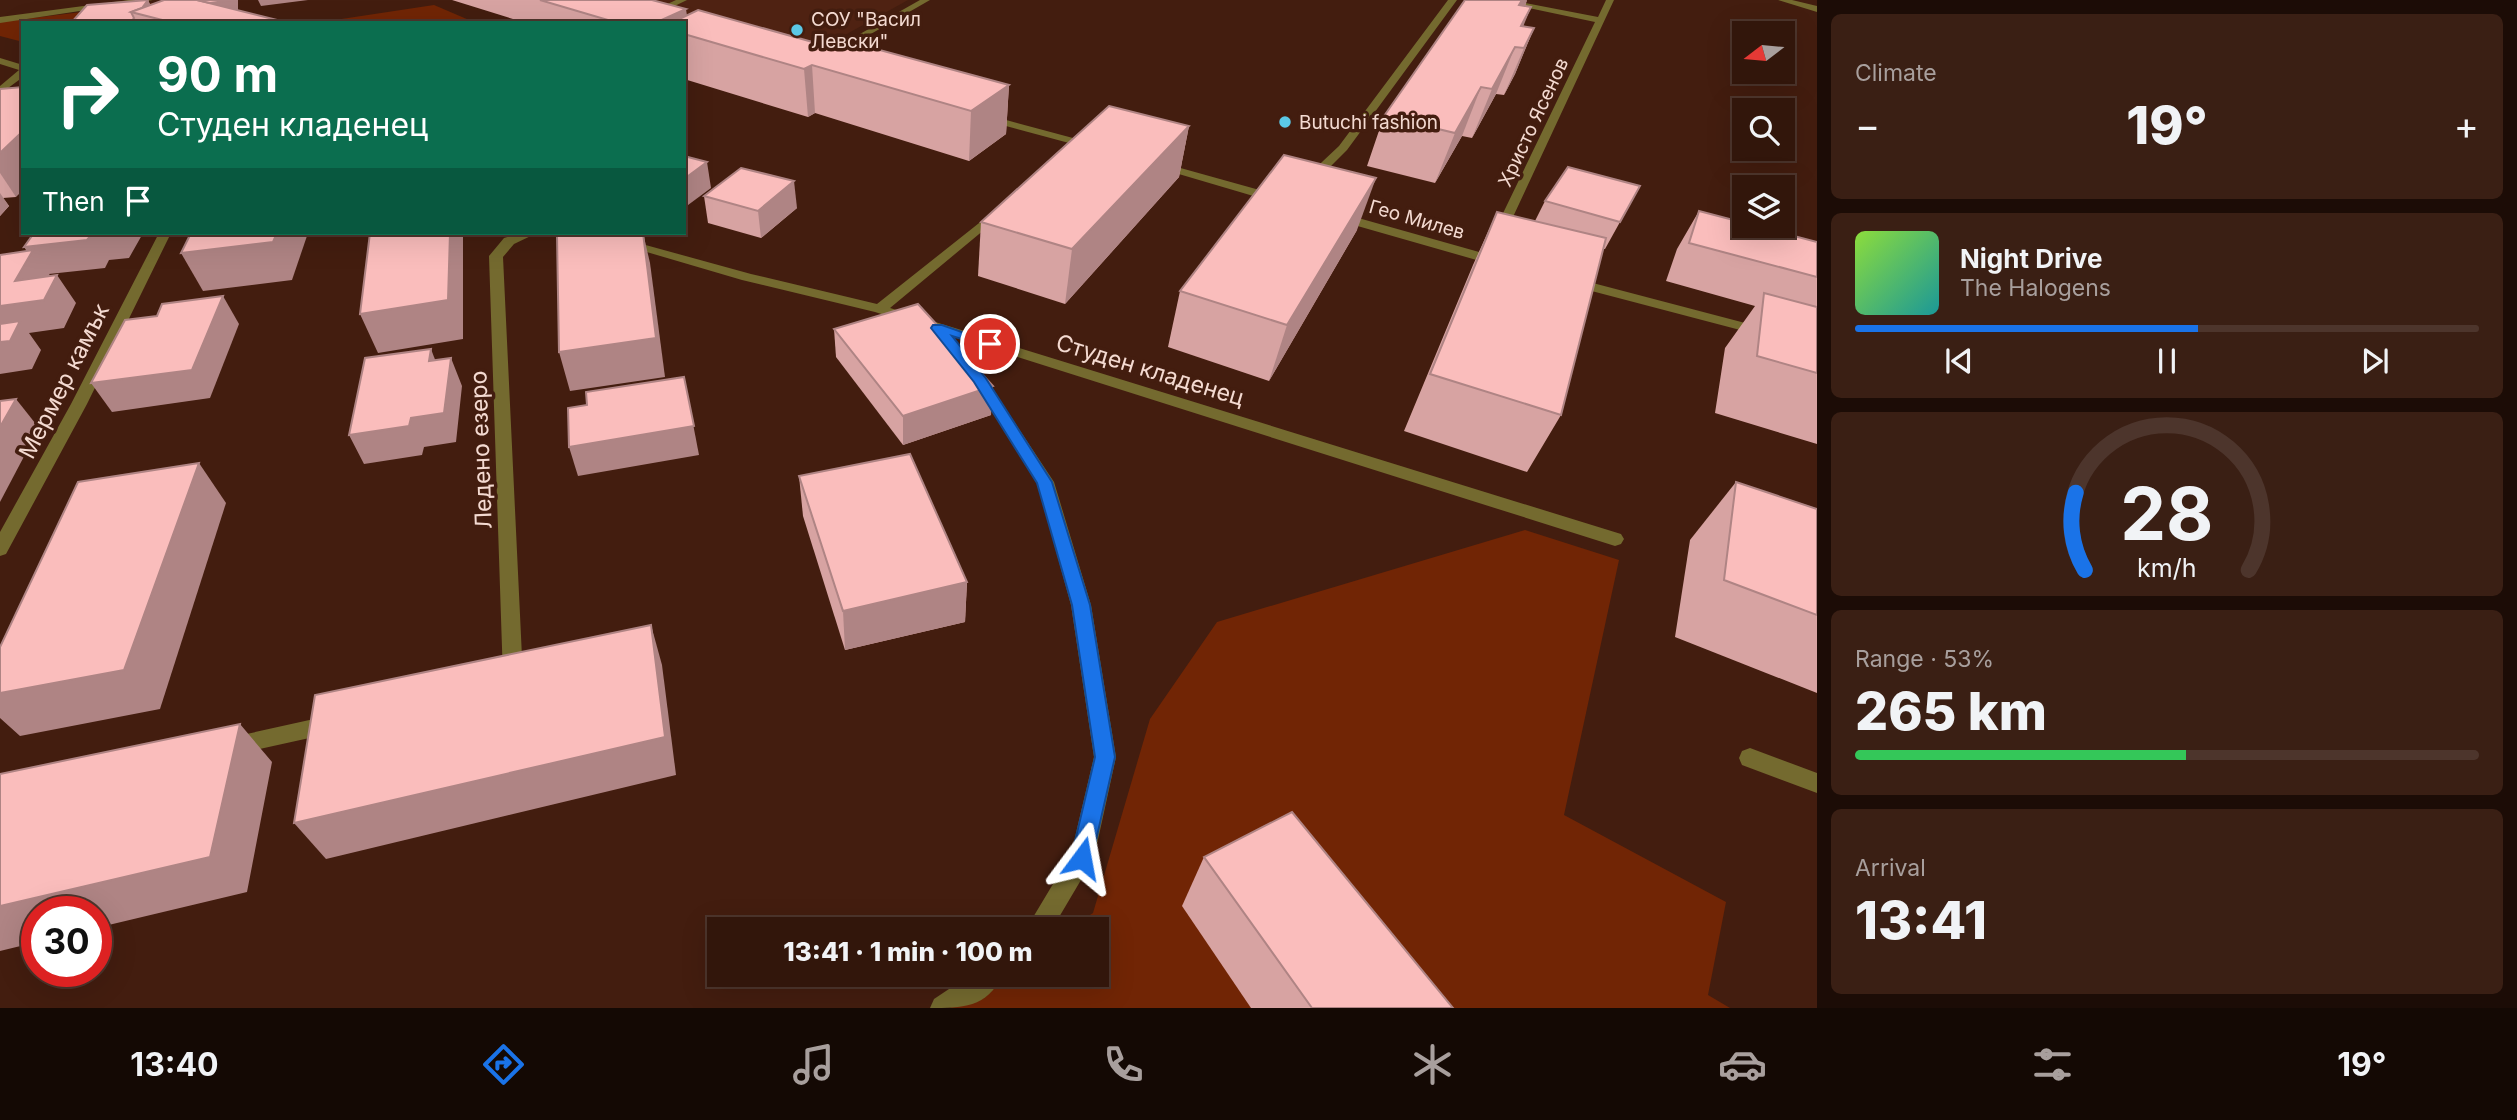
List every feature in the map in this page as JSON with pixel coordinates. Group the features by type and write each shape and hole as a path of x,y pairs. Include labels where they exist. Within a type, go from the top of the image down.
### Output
{"street":[{"path":"0,20 149,0"},
{"path":"637,21 683,0"},
{"path":"819,72 806,68 926,0"},
{"path":"1146,162 1292,197 1343,148 1452,0"},
{"path":"1494,0 1601,20"},
{"name":"Христо Ясенов","path":"1487,259 1610,0"},
{"path":"1782,0 1817,9"},
{"path":"0,61 21,69"},
{"path":"0,91 21,72"},
{"path":"977,115 1077,148 1108,151"},
{"path":"880,309 1008,204"},
{"name":"Гео Милев","path":"1327,213 1513,266"},
{"name":"Мермер камък","path":"0,549 79,404 164,235"},
{"name":"Ледено езеро","path":"513,684 496,256 509,241 525,235"},
{"name":"Студен кладенец","path":"595,235 747,277 880,309 1615,539"},
{"path":"1553,276 1777,336"},
{"path":"937,328 980,380 1045,482 1081,605 1105,757 1082,858 1045,917"},
{"path":"491,690 538,679"},
{"path":"214,750 348,721"},
{"path":"1750,758 1817,783"},
{"path":"943,1008 973,1001"}],"shaded area":[{"name":"СОУ \"Васил Левски\"","path":"631,0 908,0 818,50"},
{"path":"172,1 133,21 105,17 21,21 21,41 0,36 0,22"},
{"path":"434,5 471,21 328,21"},
{"path":"1525,530 1619,560 1564,815 1726,902 1708,995 1730,1008 950,1008 982,987 1109,987 1109,917 1087,917 1093,913 1150,719 1217,622"}],"building":[{"path":"148,0 142,8 131,12 134,18 132,21 73,21 87,5"},
{"path":"164,0 197,0 277,20 166,21 131,12"},
{"path":"197,0 233,0 210,3"},
{"path":"540,0 652,0 686,9 659,21 611,21"},
{"path":"1465,0 1522,0 1519,5 1531,7 1521,26 1534,28 1524,48 1515,47 1492,89 1481,87 1455,133 1384,116"},
{"path":"698,10 841,50 854,43 1009,85 971,111 812,65 804,69 686,35 686,21 675,21"},
{"path":"21,87 21,133 0,153 0,89"},
{"path":"1109,106 1189,126 1072,249 981,222"},
{"path":"1284,155 1376,178 1287,325 1180,291"},
{"path":"686,157 707,162 686,178"},
{"path":"1568,167 1640,186 1620,222 1545,201"},
{"path":"741,168 794,181 758,211 704,196"},
{"path":"1699,211 1732,220 1732,238 1795,236 1817,242 1817,277 1689,243"},
{"path":"1497,212 1606,238 1561,415 1430,374"},
{"path":"33,235 91,235 87,240 24,247"},
{"path":"190,235 276,235 273,242 181,253"},
{"path":"370,235 450,235 448,300 360,314"},
{"path":"643,235 656,338 559,352 557,236"},
{"path":"33,250 15,281 57,275 44,300 0,306 0,255"},
{"path":"1764,293 1817,307 1817,373 1757,356"},
{"path":"223,296 192,370 91,383 125,320 157,316 162,304"},
{"path":"918,304 993,386 903,416 834,329"},
{"path":"20,321 10,341 0,342 0,324"},
{"path":"431,349 429,361 451,358 444,413 411,418 409,426 349,435 365,358"},
{"path":"684,377 694,426 569,447 568,408 587,405 586,392"},
{"path":"16,399 0,427 0,401"},
{"path":"910,454 967,582 843,611 799,476"},
{"path":"199,463 124,670 0,693 0,647 78,482"},
{"path":"1736,482 1817,509 1817,615 1724,580"},
{"path":"651,625 665,737 294,823 315,695"},
{"path":"240,724 210,857 43,896 21,896 21,901 0,906 0,774"},
{"path":"1292,812 1453,1008 1312,1008 1204,857"}],"place":[{"name":"СОУ \"Васил Левски\"","path":"797,30"},
{"name":"Butuchi fashion","path":"1285,122"}],"route":[{"path":"990,344 937,328 980,380 1045,482 1081,605 1105,757 1082,858"}]}
